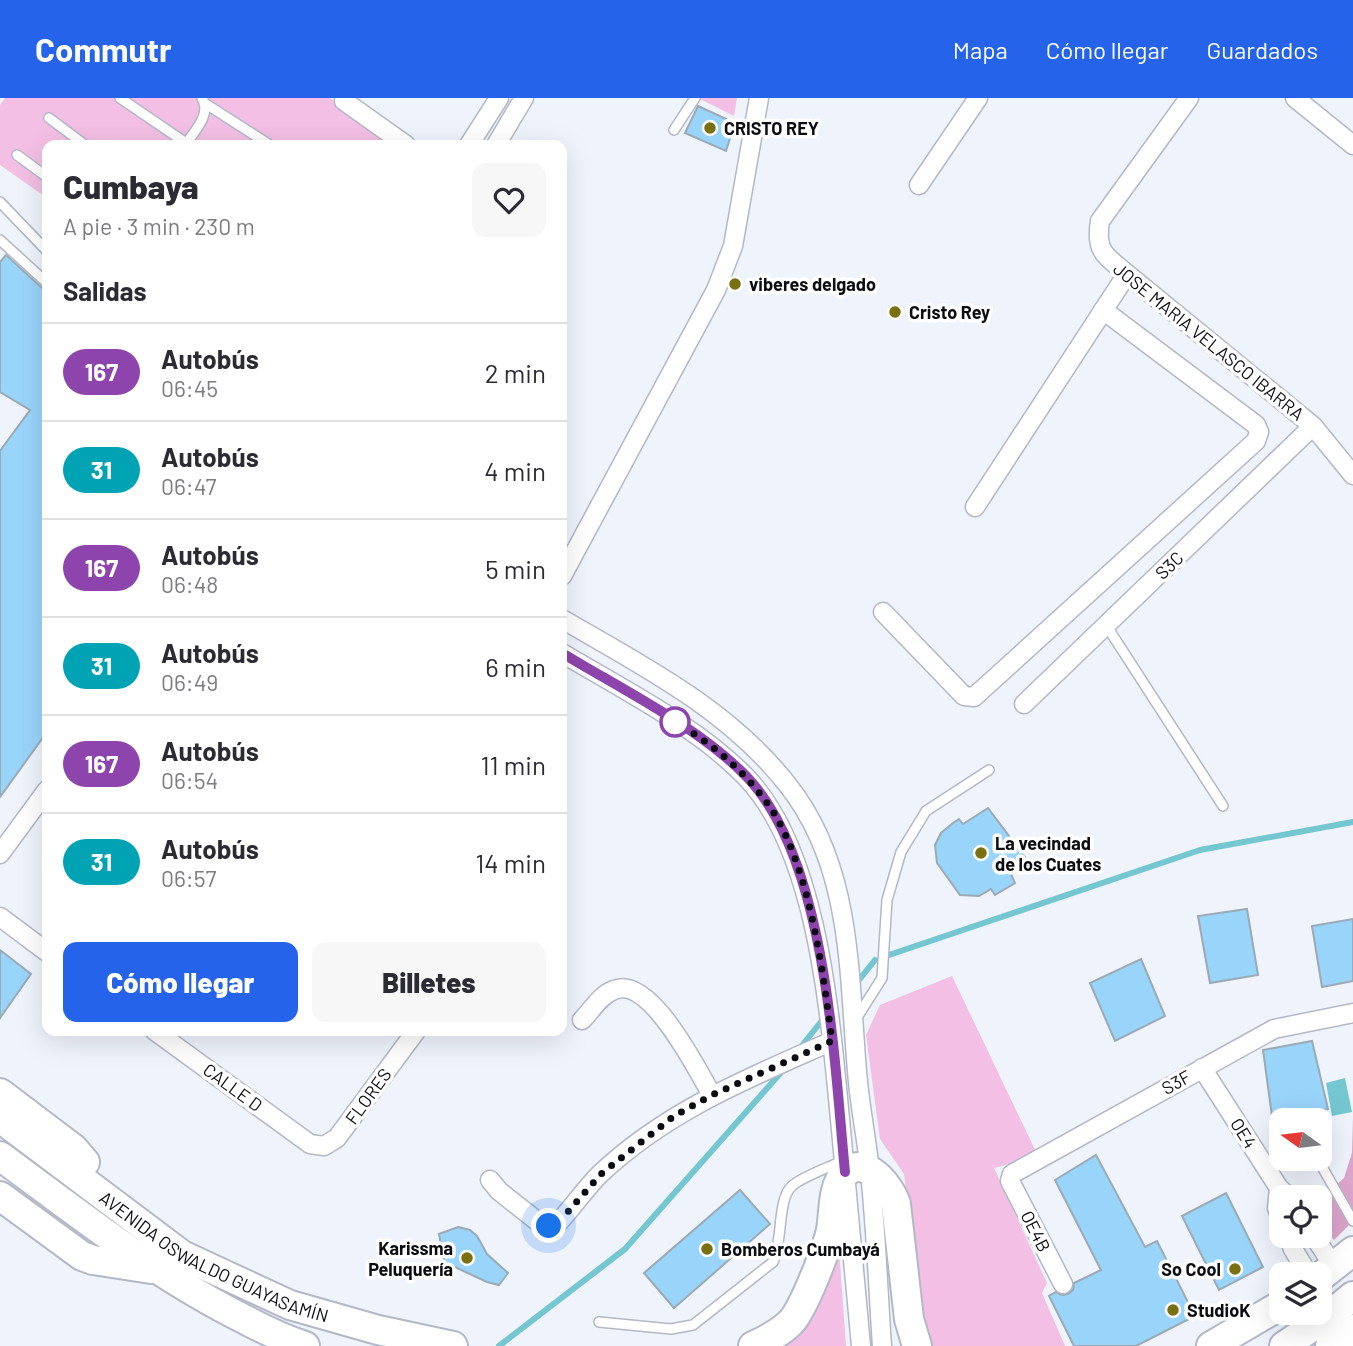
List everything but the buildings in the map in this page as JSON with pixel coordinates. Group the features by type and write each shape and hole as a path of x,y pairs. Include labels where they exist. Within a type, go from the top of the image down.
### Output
{"main road":[{"path":"0,1093 74,1149 135,1219"},
{"name":"AVENIDA OSWALDO GUAYASAMÍN","path":"0,1118 181,1255 290,1305 379,1330 453,1346"},
{"name":"AVENIDA OSWALDO GUAYASAMÍN","path":"0,1156 121,1244 212,1303 285,1340 305,1346"},
{"path":"753,1346 792,1322 807,1294 830,1233 838,1184 853,1168 888,1188 896,1204 909,1319 917,1346"},
{"path":"0,1196 82,1256 160,1270"},
{"path":"1284,1346 1353,1296"},
{"path":"1211,1346 1269,1312"},
{"path":"1330,1346 1353,1329"}],"street":[{"path":"472,140 499,98"},
{"path":"499,140 524,98"},
{"path":"567,567 716,290 733,246 760,98"},
{"path":"919,185 978,98"},
{"name":"JOSE MARIA VELASCO IBARRA","path":"1189,98 1100,221 1097,240 1106,256 1313,426 1353,475"},
{"path":"1296,98 1353,145"},
{"path":"344,101 399,140"},
{"path":"975,507 1127,274"},
{"path":"883,612 964,696 974,697 1256,440 1259,432 1256,425 1103,310"},
{"name":"S3C","path":"1024,704 1313,426"},
{"path":"567,622 668,680 747,740 789,786 821,840 834,873 847,934 860,1107 853,1168 861,1346"},
{"path":"567,656 713,747 747,778 773,812 791,849 809,907 822,965 882,1346"},
{"path":"0,854 42,797"},
{"path":"0,917 42,948"},
{"path":"582,1020 601,998 612,990 623,987 636,992 663,1015 712,1095"},
{"name":"S3F","path":"1010,1177 1274,1029 1353,1013"},
{"name":"CALLE D","path":"162,1036 310,1144"},
{"name":"FLORES","path":"310,1144 324,1146 337,1138 412,1036"},
{"path":"491,1180 499,1191 542,1225 558,1223 586,1189 622,1155 674,1116 712,1095 832,1041"},
{"name":"OE4","path":"1202,1068 1279,1185"},
{"path":"0,1080 34,1108 74,1149"},
{"name":"OE4B","path":"1010,1177 1063,1284"},
{"path":"1293,1248 1319,1262"}],"lane":[{"path":"120,98 180,140"},
{"path":"674,130 695,98"},
{"path":"190,140 205,114 204,101"},
{"path":"204,101 262,140"},
{"path":"49,118 78,140"},
{"path":"17,155 42,173"},
{"path":"0,202 42,246"},
{"path":"0,240 42,278"},
{"path":"1106,625 1223,806"},
{"path":"853,1023 882,978 887,900 901,852 926,811 989,771"},
{"path":"599,1322 671,1329 693,1325 774,1262 779,1251 784,1198 791,1186 853,1168"},
{"path":"1324,1171 1353,1221"}],"shaded area":[{"path":"5,98 330,98 390,140 42,140 42,194 0,165 0,105"},
{"path":"698,98 737,98 734,116"},
{"path":"952,976 1038,1156 994,1168 1047,1283 1042,1293 1065,1346 925,1346 904,1174 880,1139 866,1035 880,1005"},
{"path":"1353,1117 1353,1221 1334,1240 1332,1189 1344,1178 1352,1153"},
{"path":"839,1249 846,1346 784,1346 797,1335"}],"water":[{"path":"1345,1078 1352,1112 1332,1116 1326,1083"}],"waterway":[{"path":"886,956 1200,850 1353,822"},
{"path":"855,985 875,960"},
{"path":"800,1048 824,1018"},
{"path":"499,1346 625,1249 785,1068"}],"bus line":[{"name":"167","path":"567,656 713,747 747,778 773,812 791,849 809,907 822,965 845,1172"}],"place":[{"name":"CRISTO REY","path":"710,128"},
{"name":"viberes delgado","path":"735,284"},
{"name":"Cristo Rey","path":"895,312"},
{"name":"La vecindad de los Cuates","path":"981,853"},
{"name":"Bomberos Cumbayá","path":"707,1249"},
{"name":"Karissma Peluquería","path":"467,1258"},
{"name":"So Cool","path":"1235,1269"},
{"name":"StudioK","path":"1173,1310"}],"route":[{"path":"549,1226 558,1223 578,1197 622,1155 674,1116 712,1095 832,1041 822,965 809,907 791,849 773,812 747,778 713,747 675,722"}]}
